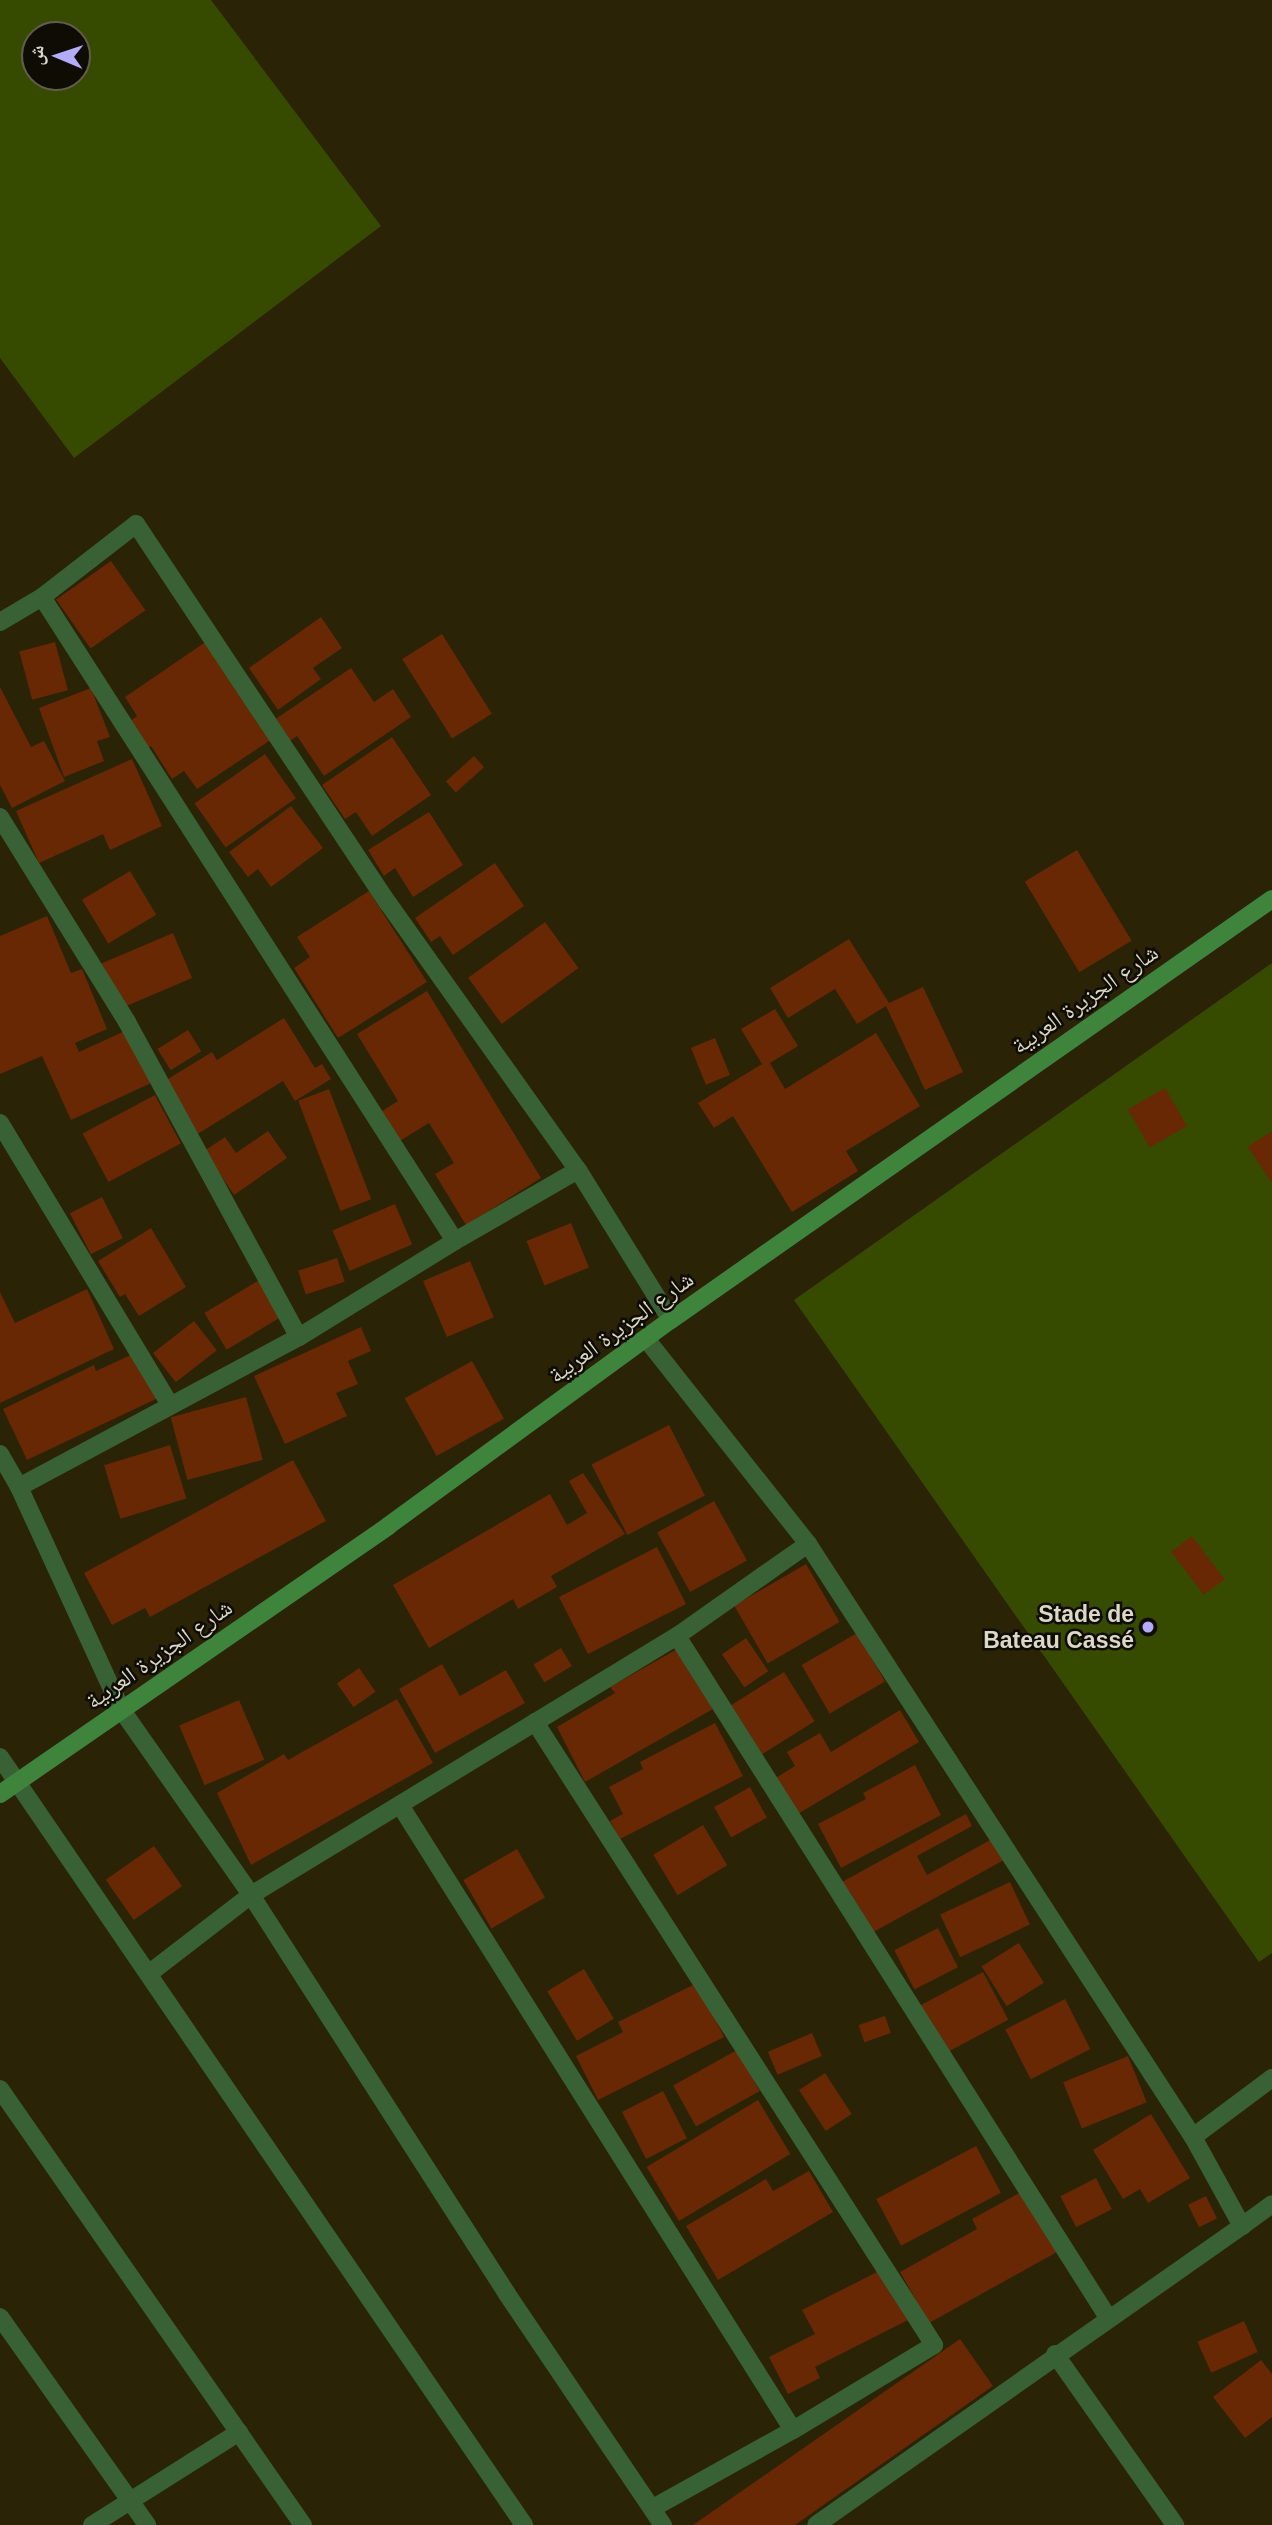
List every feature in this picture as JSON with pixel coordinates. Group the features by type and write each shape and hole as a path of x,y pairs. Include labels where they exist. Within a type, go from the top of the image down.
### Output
{"street":[{"path":"0,622 42,597 136,524 388,903 578,1170 671,1320"},
{"path":"42,597 455,1241"},
{"path":"0,817 127,1022 299,1337"},
{"name":"شارع الجزيرة العربية","path":"0,1794 1272,899"},
{"path":"0,1124 170,1405"},
{"path":"19,1487 299,1337 455,1241 578,1170"},
{"path":"646,1340 808,1544 1193,2137 1242,2226"},
{"path":"0,1454 19,1487 121,1709 251,1895 507,2294 663,2525"},
{"path":"151,1972 251,1895 677,1636 808,1544"},
{"path":"677,1636 1109,2319"},
{"path":"535,1722 934,2345 793,2430 653,2508"},
{"path":"0,1757 151,1972 524,2525"},
{"path":"400,1805 793,2430"},
{"path":"1193,2137 1272,2078"},
{"path":"0,2089 303,2525"},
{"path":"816,2525 1055,2354 1272,2204"},
{"path":"0,2317 147,2525"},
{"path":"1055,2354 1175,2525"},
{"path":"92,2525 239,2432"}],"green space":[{"path":"0,0 211,0 381,226 74,458 0,358"},
{"name":"Stade de Bateau Cassé","path":"1272,963 1272,1953 1259,1962 794,1300"}],"building":[{"path":"111,561 145,610 91,649 56,599"},
{"path":"321,617 342,648 313,668 321,679 278,710 249,668"},
{"path":"442,634 492,714 452,739 402,659"},
{"path":"207,641 272,739 197,789 184,771 172,779 151,746 146,750 128,723 137,716 125,697"},
{"path":"55,642 68,690 32,700 19,652"},
{"path":"351,668 374,702 393,689 411,717 324,776 297,736 286,744 271,722"},
{"path":"0,687 31,747 44,741 65,781 12,808 0,785"},
{"path":"91,688 110,737 97,741 104,761 64,777 39,708"},
{"path":"392,737 431,795 372,836 356,812 345,819 322,785"},
{"path":"265,754 296,798 226,848 195,803"},
{"path":"474,756 484,767 456,793 446,781"},
{"path":"132,759 162,826 110,850 103,834 39,863 16,811"},
{"path":"291,806 323,848 271,887 258,869 248,877 229,852"},
{"path":"429,812 463,865 413,897 395,868 384,876 368,850"},
{"path":"1077,850 1132,941 1079,972 1025,881"},
{"path":"495,863 524,906 453,955 440,936 431,942 415,918"},
{"path":"130,871 156,915 108,944 82,900"},
{"path":"369,891 427,982 338,1038 294,968 310,957 297,937"},
{"path":"47,916 71,973 82,969 107,1029 75,1043 79,1052 127,1030 151,1083 71,1120 42,1056 0,1074 0,936"},
{"path":"545,922 579,968 502,1024 468,978"},
{"path":"173,933 192,978 120,1009 101,963"},
{"path":"849,939 889,1003 923,987 963,1072 925,1090 886,1006 857,1024 835,989 788,1018 770,988"},
{"path":"427,991 541,1178 466,1225 435,1174 454,1163 429,1123 398,1142 379,1113 398,1101 357,1034"},
{"path":"775,1009 798,1046 770,1063 785,1089 876,1033 920,1106 846,1151 858,1171 792,1212 733,1116 714,1128 698,1103 762,1064 741,1029"},
{"path":"284,1018 315,1068 322,1064 331,1079 295,1101 283,1081 196,1135 163,1082 212,1052 217,1060"},
{"path":"188,1030 201,1051 171,1070 157,1049"},
{"path":"715,1038 730,1075 706,1085 691,1048"},
{"path":"1165,1088 1187,1126 1150,1148 1128,1110"},
{"path":"329,1089 371,1199 340,1211 298,1101"},
{"path":"155,1095 181,1144 108,1182 83,1133"},
{"path":"268,1131 287,1158 234,1195 204,1151 225,1137 236,1153"},
{"path":"1272,1131 1272,1183 1248,1147"},
{"path":"102,1197 123,1238 91,1254 70,1213"},
{"path":"395,1204 412,1245 350,1271 332,1231"},
{"path":"571,1223 589,1268 544,1285 526,1241"},
{"path":"151,1228 186,1287 139,1316 125,1294 120,1297 98,1261"},
{"path":"337,1258 345,1282 306,1294 298,1271"},
{"path":"470,1261 494,1317 447,1337 423,1281"},
{"path":"261,1279 283,1316 227,1350 204,1313"},
{"path":"87,1289 114,1349 0,1403 0,1292 15,1323"},
{"path":"194,1321 217,1350 176,1382 153,1353"},
{"path":"361,1327 371,1351 348,1361 358,1384 336,1393 347,1416 285,1444 254,1376"},
{"path":"135,1353 156,1399 27,1460 3,1409 94,1365 96,1371"},
{"path":"472,1361 504,1419 437,1456 405,1398"},
{"path":"246,1397 263,1460 187,1480 171,1417"},
{"path":"669,1425 705,1495 627,1535 591,1464"},
{"path":"170,1445 186,1499 120,1519 104,1465"},
{"path":"293,1460 326,1521 150,1617 145,1608 112,1625 84,1573"},
{"path":"583,1473 625,1534 551,1576 557,1587 518,1609 513,1599 429,1648 393,1585 550,1494 567,1525 587,1513 569,1481"},
{"path":"714,1501 747,1560 690,1592 657,1533"},
{"path":"1192,1536 1224,1579 1204,1595 1171,1552"},
{"path":"657,1547 686,1604 588,1654 559,1597"},
{"path":"806,1564 840,1622 768,1664 734,1606"},
{"path":"857,1633 885,1681 830,1713 802,1665"},
{"path":"746,1638 768,1671 744,1687 722,1654"},
{"path":"561,1648 572,1666 544,1682 534,1664"},
{"path":"679,1648 713,1709 585,1782 557,1727 615,1693 610,1687"},
{"path":"442,1664 460,1696 506,1670 525,1703 435,1753 399,1689"},
{"path":"359,1668 376,1692 354,1707 337,1683"},
{"path":"784,1672 815,1721 760,1755 730,1706"},
{"path":"397,1699 433,1763 251,1865 217,1793 284,1754 288,1760"},
{"path":"239,1700 264,1760 205,1785 179,1725"},
{"path":"900,1710 919,1742 796,1815 774,1779 795,1766 787,1752 820,1733 831,1752"},
{"path":"715,1723 743,1776 620,1839 610,1821 623,1814 609,1787 643,1769 640,1762"},
{"path":"915,1765 941,1815 841,1868 818,1824 866,1799 863,1793"},
{"path":"750,1787 767,1818 731,1837 714,1807"},
{"path":"966,1814 972,1826 917,1856 927,1875 992,1839 1004,1860 868,1935 840,1883"},
{"path":"703,1825 727,1865 677,1895 653,1855"},
{"path":"154,1846 182,1886 134,1920 106,1880"},
{"path":"517,1849 545,1897 491,1928 463,1880"},
{"path":"1010,1882 1030,1925 960,1957 940,1915"},
{"path":"938,1928 958,1967 914,1989 894,1950"},
{"path":"1019,1943 1044,1983 1007,2006 982,1966"},
{"path":"584,1969 614,2019 577,2041 547,1991"},
{"path":"983,1972 1008,2020 943,2054 918,2007"},
{"path":"697,1983 724,2037 598,2100 576,2056 623,2032 618,2022"},
{"path":"1065,1999 1090,2049 1031,2079 1005,2029"},
{"path":"885,2016 891,2033 864,2042 859,2025"},
{"path":"812,2033 822,2056 778,2075 768,2052"},
{"path":"737,2050 760,2091 696,2126 673,2085"},
{"path":"1128,2056 1147,2102 1082,2129 1063,2082"},
{"path":"825,2073 852,2114 826,2131 799,2090"},
{"path":"663,2091 687,2138 646,2159 622,2112"},
{"path":"758,2100 790,2154 679,2221 647,2167"},
{"path":"1151,2114 1190,2178 1148,2203 1140,2189 1123,2199 1093,2150"},
{"path":"976,2146 1001,2193 901,2246 876,2199"},
{"path":"809,2171 833,2212 718,2280 686,2226 766,2179 773,2191"},
{"path":"1096,2178 1112,2209 1076,2227 1060,2196"},
{"path":"1023,2191 1057,2252 929,2323 900,2272 977,2229 972,2219"},
{"path":"1206,2196 1217,2218 1199,2227 1188,2205"},
{"path":"883,2269 908,2320 815,2367 820,2378 788,2394 769,2357 815,2334 802,2310"},
{"path":"1244,2321 1258,2352 1211,2373 1197,2342"},
{"path":"960,2339 993,2386 795,2525 693,2525"},
{"path":"1261,2360 1272,2374 1272,2417 1245,2438 1213,2397"}],"place":[{"name":"Stade de Bateau Cassé","path":"1148,1627"}]}
